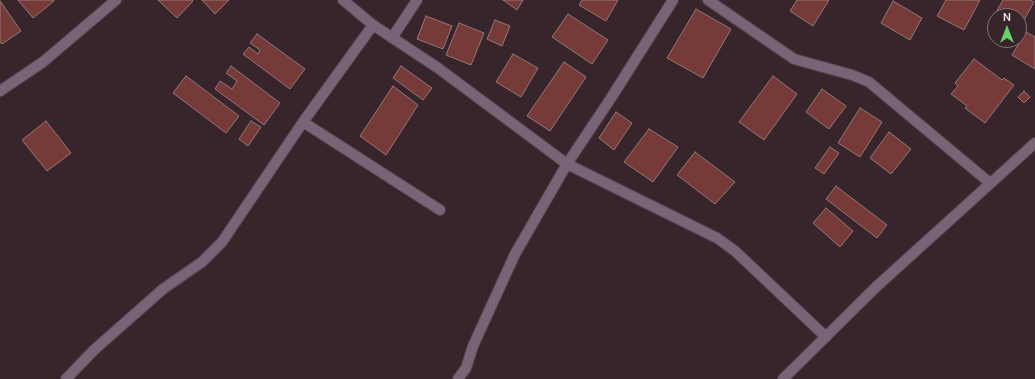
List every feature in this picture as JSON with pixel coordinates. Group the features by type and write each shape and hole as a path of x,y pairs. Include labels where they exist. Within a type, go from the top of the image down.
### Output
{"street":[{"path":"0,91 43,62 116,0"},
{"path":"343,0 373,25 438,68 567,164 718,238 735,251 826,337"},
{"path":"392,38 417,0"},
{"path":"458,379 466,368 473,346 515,254 567,164 673,0"},
{"path":"708,0 794,59 852,75 869,82 990,183"},
{"path":"66,379 94,350 163,289 202,262 222,242 303,122 373,25"},
{"path":"303,122 440,210"},
{"path":"783,379 876,287 1035,143"}],"building":[{"path":"18,0 54,0 54,1 33,18"},
{"path":"158,0 192,0 193,1 177,18"},
{"path":"202,0 229,0 215,14"},
{"path":"503,0 523,0 517,10"},
{"path":"582,0 618,0 606,21 579,5"},
{"path":"797,0 829,0 813,26 790,11"},
{"path":"946,0 980,0 964,30 937,16"},
{"path":"1003,0 1030,0 1034,2 1027,15 1027,8 998,8"},
{"path":"0,1 21,31 2,44 0,42"},
{"path":"893,1 922,18 910,40 881,23"},
{"path":"696,9 731,29 703,78 667,58"},
{"path":"568,14 608,40 592,64 552,37"},
{"path":"426,16 452,26 443,49 417,39"},
{"path":"495,20 510,26 502,46 487,39"},
{"path":"459,23 484,33 471,65 446,55"},
{"path":"1027,33 1035,37 1035,69 1012,55 1016,48 1027,48"},
{"path":"257,34 305,69 290,89 243,54 249,47 258,54 260,50 250,43"},
{"path":"513,54 538,68 521,97 496,82"},
{"path":"974,59 1002,80 1004,78 1014,85 985,123 965,108 967,106 951,94 958,86 955,83"},
{"path":"564,62 586,77 550,131 527,116"},
{"path":"231,66 280,103 264,125 215,89 220,81 232,89 237,81 226,73"},
{"path":"401,66 432,88 423,100 393,78"},
{"path":"186,76 239,116 226,133 173,93"},
{"path":"773,76 797,94 764,140 739,122"},
{"path":"393,86 418,105 386,155 360,136"},
{"path":"822,89 846,106 829,129 806,112"},
{"path":"1024,91 1030,97 1024,103 1018,97"},
{"path":"860,108 882,122 860,157 838,143"},
{"path":"616,112 632,123 614,150 599,138"},
{"path":"46,121 71,153 47,171 22,140"},
{"path":"251,121 261,127 248,146 239,139"},
{"path":"649,129 678,147 653,182 624,162"},
{"path":"889,132 911,149 891,174 870,158"},
{"path":"830,147 839,153 824,174 815,168"},
{"path":"695,152 735,182 715,204 677,175"},
{"path":"836,186 887,225 877,238 826,199"},
{"path":"826,208 853,231 840,247 813,223"}]}
